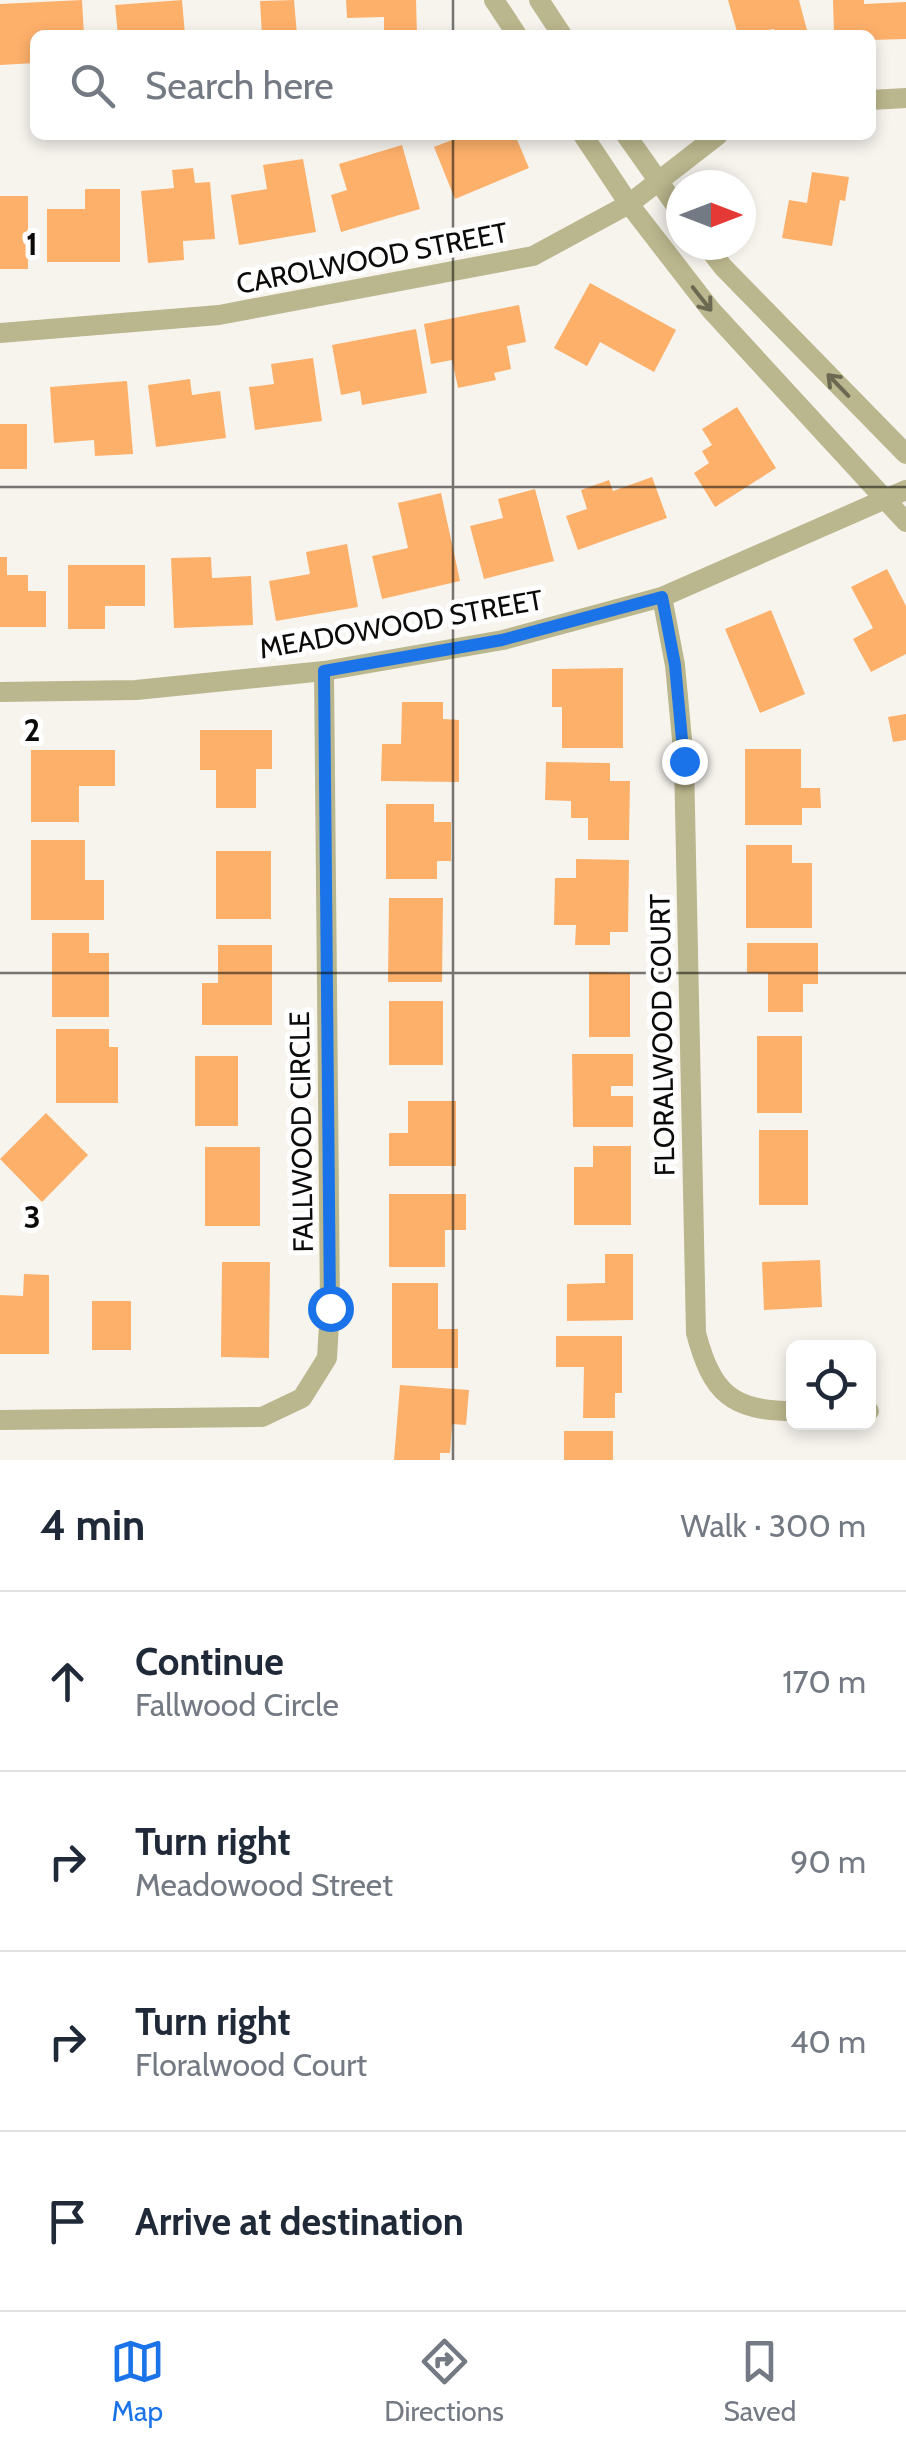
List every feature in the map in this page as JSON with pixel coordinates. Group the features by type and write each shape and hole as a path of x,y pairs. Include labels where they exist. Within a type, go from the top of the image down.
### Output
{"street":[{"path":"494,0 514,30"},
{"path":"538,0 559,30"},
{"path":"876,100 906,98"},
{"path":"586,140 628,204 711,310 906,522"},
{"path":"629,140 666,195"},
{"name":"CAROLWOOD STREET","path":"0,334 219,315 533,256 628,204 711,140"},
{"path":"718,260 906,454"},
{"name":"MEADOWOOD STREET","path":"0,692 136,690 324,671 502,640 662,597 906,490"},
{"name":"FLORALWOOD COURT","path":"662,597 675,665 684,761 696,1333 705,1367 730,1398 758,1410 786,1410"},
{"name":"FALLWOOD CIRCLE","path":"0,1420 262,1417 302,1398 327,1358 330,1288 324,671"}],"building":[{"path":"82,0 84,30 30,30 30,63 0,65 0,4"},
{"path":"182,0 185,30 118,30 115,5"},
{"path":"294,0 297,30 262,30 260,1"},
{"path":"346,0 416,0 417,30 384,30 384,17 347,18"},
{"path":"728,0 799,0 807,30 774,29 737,30"},
{"path":"833,0 864,0 864,4 906,2 906,39 876,40 876,30 834,30"},
{"path":"452,140 517,140 529,168 455,199 434,147"},
{"path":"402,145 420,209 341,232 331,195 347,190 339,164"},
{"path":"303,159 316,232 239,245 231,195 267,189 263,165"},
{"path":"193,168 195,183 210,182 215,239 183,241 184,260 148,263 141,191 174,188 172,170"},
{"path":"812,172 849,177 845,201 840,200 832,246 782,238 789,200 807,203"},
{"path":"85,189 120,189 120,262 47,262 47,209 85,209"},
{"path":"0,196 28,196 28,269 0,269"},
{"path":"590,283 676,330 654,372 600,342 587,366 554,348"},
{"path":"519,305 526,342 507,346 511,369 494,373 496,380 458,388 452,360 431,364 424,324"},
{"path":"416,329 427,393 362,405 360,391 341,395 332,345"},
{"path":"313,358 322,421 255,430 249,387 274,384 271,364"},
{"path":"190,379 192,395 220,391 226,438 156,447 148,385"},
{"path":"127,381 133,454 95,456 94,440 54,443 50,387"},
{"path":"737,407 776,468 715,507 694,473 709,463 702,451 712,445 702,429"},
{"path":"0,424 27,424 27,469 0,469"},
{"path":"652,477 667,518 578,550 566,516 587,509 581,490 609,480 613,491"},
{"path":"535,489 554,561 484,579 470,526 503,518 498,499"},
{"path":"441,493 460,581 382,599 372,556 408,548 398,503"},
{"path":"347,544 358,607 276,621 269,581 310,574 306,552"},
{"path":"0,557 7,557 7,575 28,575 28,591 46,591 46,627 0,627"},
{"path":"211,557 212,578 251,576 253,625 174,628 171,558"},
{"path":"68,565 145,565 145,606 105,606 105,629 68,629"},
{"path":"887,569 906,606 906,654 871,672 853,639 873,628 851,587"},
{"path":"771,610 805,694 760,713 725,629"},
{"path":"623,668 623,748 562,748 562,707 552,707 552,669"},
{"path":"402,702 443,702 443,719 459,720 459,782 381,781 382,744 401,744"},
{"path":"906,714 906,740 893,742 888,717"},
{"path":"200,730 272,730 272,769 256,769 256,808 216,808 216,770 200,770"},
{"path":"745,749 801,749 801,788 820,788 821,808 802,808 802,825 745,825"},
{"path":"31,750 115,750 115,786 79,786 79,822 31,822"},
{"path":"546,762 610,763 610,781 630,781 629,840 588,840 588,818 571,818 571,801 545,800"},
{"path":"386,804 434,804 434,822 451,822 451,861 437,861 437,879 386,879"},
{"path":"31,840 85,840 85,880 104,880 104,920 31,920"},
{"path":"746,845 792,845 792,863 812,863 812,928 746,928"},
{"path":"216,851 271,851 271,919 216,919"},
{"path":"576,859 629,860 628,932 610,932 610,945 575,945 576,925 554,925 555,878 576,878"},
{"path":"389,898 443,898 442,982 388,982"},
{"path":"52,933 89,933 89,953 109,953 109,1017 52,1017"},
{"path":"747,943 818,943 818,984 803,984 803,1012 768,1012 768,973 747,973"},
{"path":"218,945 272,945 272,1025 202,1025 202,983 218,983"},
{"path":"589,972 630,973 630,1037 589,1037"},
{"path":"389,1001 443,1001 443,1065 389,1065"},
{"path":"56,1029 109,1029 109,1047 118,1047 118,1103 56,1103"},
{"path":"757,1036 802,1036 802,1113 757,1113"},
{"path":"572,1054 633,1054 633,1086 611,1086 611,1096 633,1096 633,1127 573,1127"},
{"path":"195,1056 238,1056 238,1126 195,1126"},
{"path":"408,1101 456,1101 456,1166 389,1166 389,1133 408,1133"},
{"path":"46,1113 88,1155 42,1202 0,1159"},
{"path":"759,1130 808,1130 808,1205 759,1205"},
{"path":"593,1146 631,1146 631,1225 574,1225 574,1167 593,1167"},
{"path":"205,1147 260,1147 260,1226 205,1226"},
{"path":"389,1194 466,1194 466,1230 445,1230 445,1267 389,1267"},
{"path":"605,1254 633,1254 633,1320 567,1321 567,1284 605,1283"},
{"path":"820,1260 822,1307 764,1310 762,1262"},
{"path":"222,1262 270,1262 269,1358 221,1357"},
{"path":"24,1274 49,1275 49,1354 0,1354 0,1295 23,1296"},
{"path":"392,1283 438,1283 438,1329 458,1329 458,1368 392,1368"},
{"path":"92,1301 131,1301 131,1350 92,1350"},
{"path":"556,1336 622,1336 622,1393 615,1393 615,1418 583,1418 584,1367 556,1367"},
{"path":"400,1385 469,1390 466,1425 452,1424 450,1453 440,1453 440,1460 394,1460"},
{"path":"564,1431 613,1431 613,1460 564,1460"}],"route":[{"path":"330,1308 324,671 502,640 662,597 675,665 684,761"}]}
